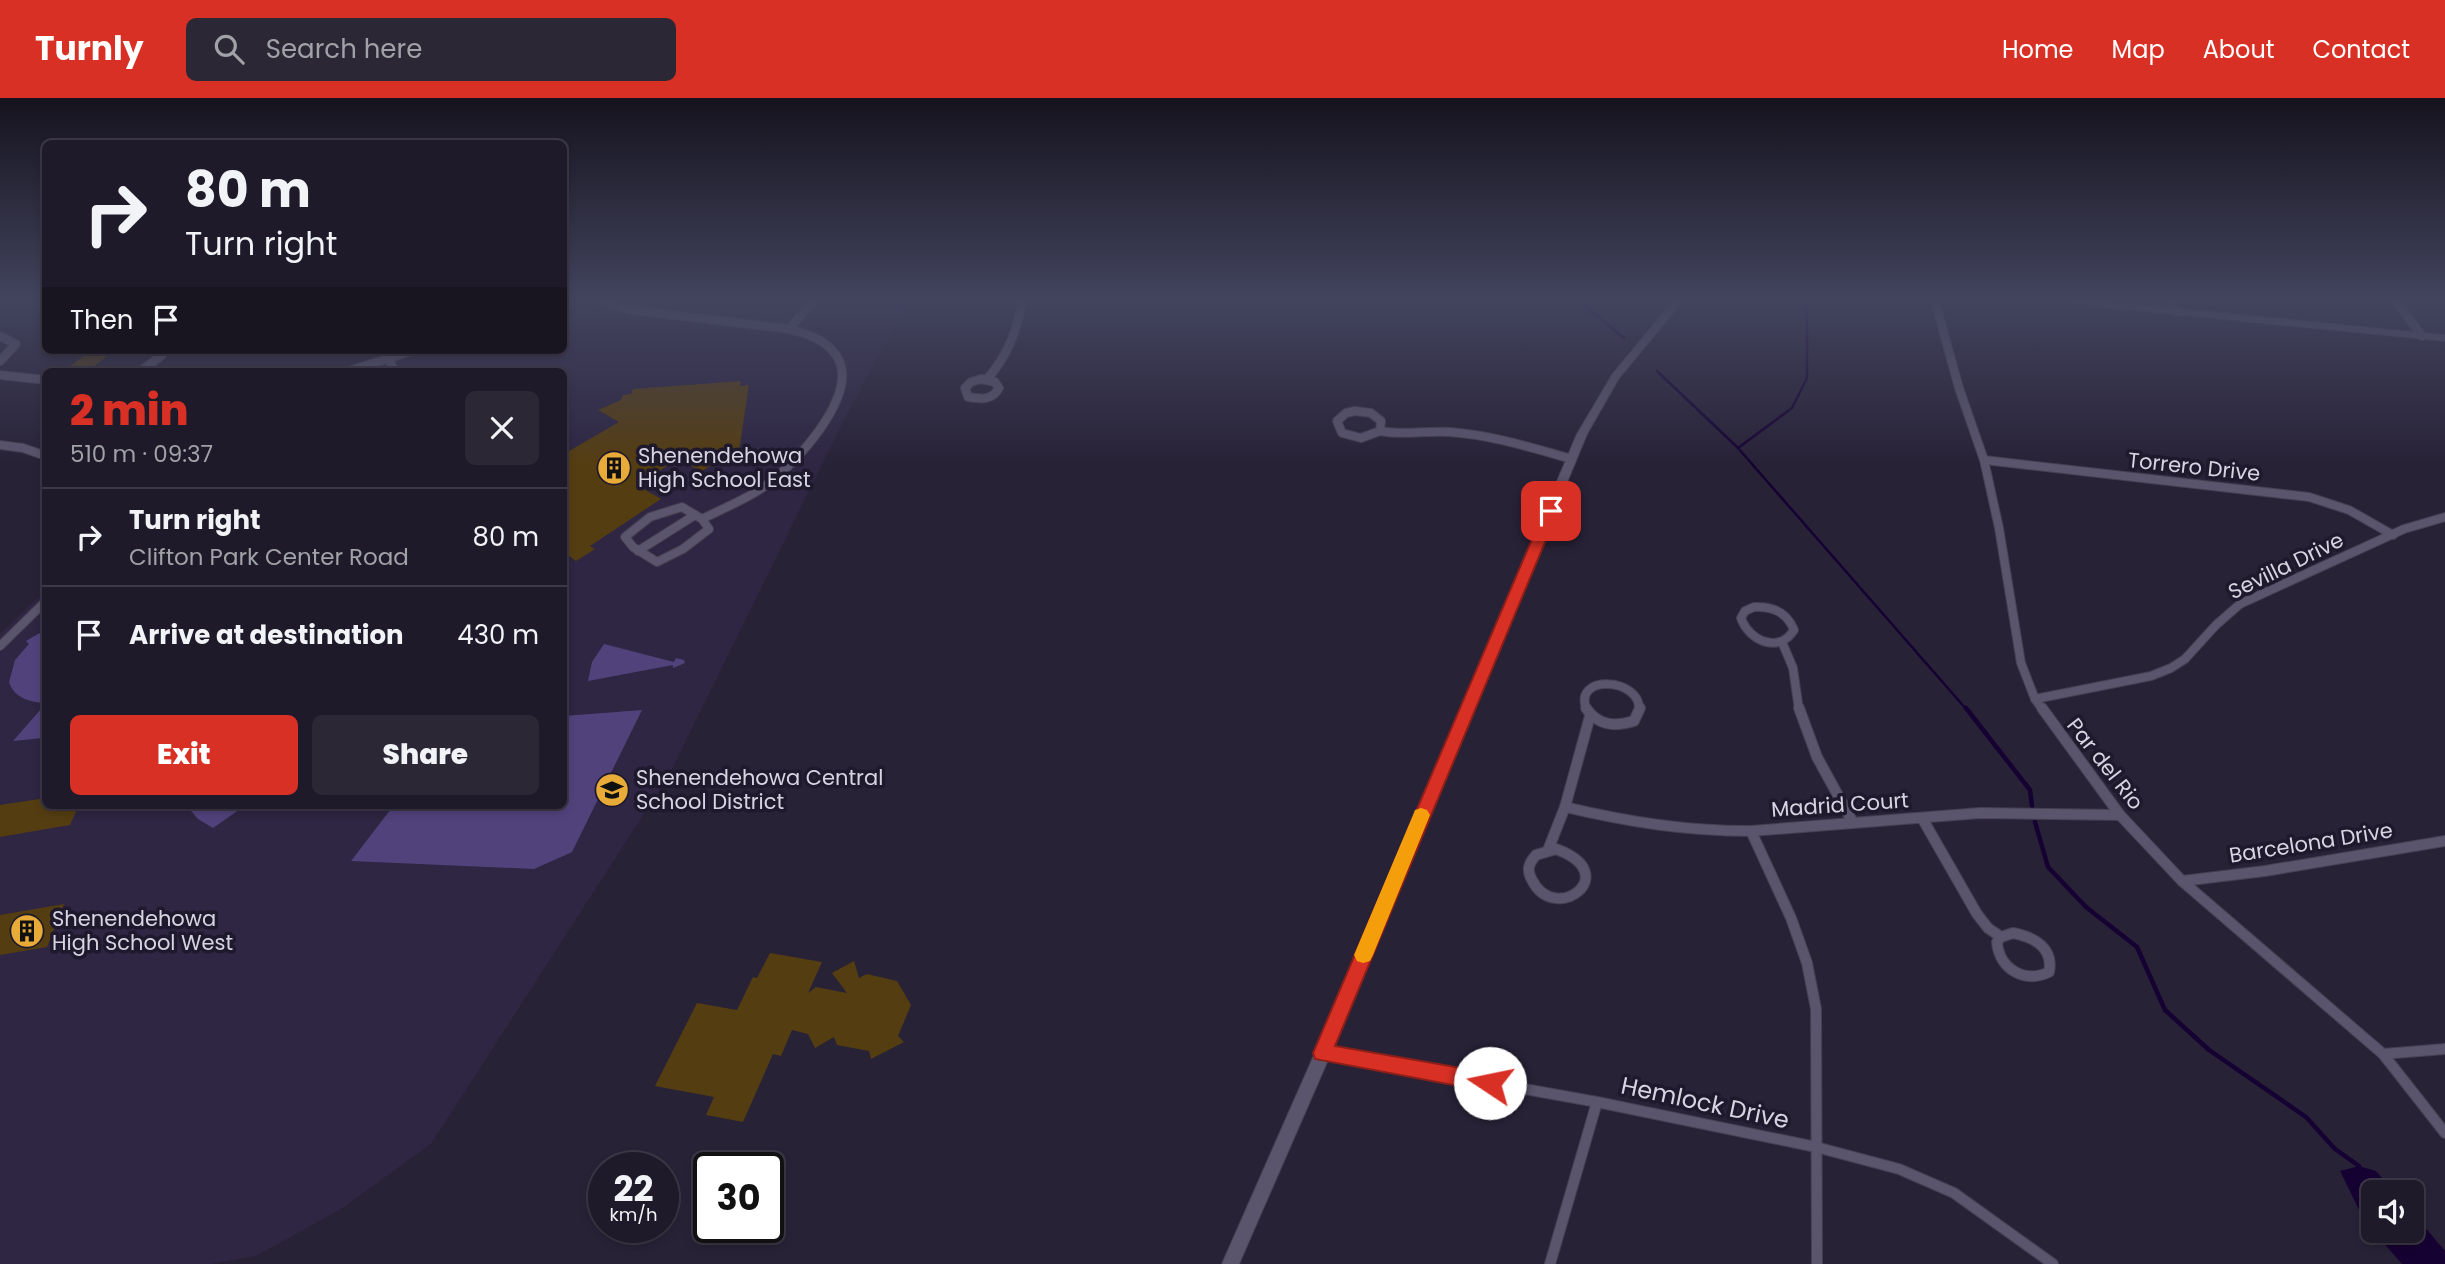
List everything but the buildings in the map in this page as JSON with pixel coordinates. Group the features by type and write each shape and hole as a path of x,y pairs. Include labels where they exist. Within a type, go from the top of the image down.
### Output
{"street":[{"path":"145,368 161,355"},
{"path":"358,368 397,355"},
{"path":"638,551 771,482 804,451 819,431 838,394 843,374 841,363 836,355"},
{"path":"987,379 1007,355"},
{"path":"1230,1264 1322,1053 1572,459 1602,395 1634,355"},
{"name":"Par del Rio","path":"1950,355 1984,460 1999,528 2021,663 2035,699 2120,815 2182,881 2383,1054 2445,1133"},
{"path":"389,358 393,368"},
{"path":"0,375 42,380"},
{"path":"1380,431 1381,421 1366,412 1350,411 1337,421 1340,431 1352,438 1368,438 1380,431 1399,435 1444,432 1489,437 1572,459"},
{"path":"0,445 23,448 42,455"},
{"name":"Torrero Drive","path":"1984,460 2309,497 2349,510 2393,535"},
{"path":"682,507 699,517 709,529 657,562 638,551 625,537 633,527 656,512 682,507"},
{"name":"Sevilla Drive","path":"2035,699 2151,676 2171,668 2185,659 2216,625 2240,604 2404,529 2445,517"},
{"path":"0,646 42,605"},
{"path":"1760,606 1783,613 1791,621 1794,630 1790,637 1782,642 1769,643 1751,635 1742,627 1742,614 1749,608 1760,606"},
{"path":"1782,642 1789,653 1801,716 1813,748 1852,821"},
{"path":"1599,684 1613,684 1626,689 1635,697 1640,707 1634,721 1623,726 1602,724 1590,716 1583,707 1583,697 1589,689 1599,684"},
{"path":"1548,850 1564,851 1582,864 1587,876 1579,893 1558,898 1544,893 1532,883 1528,870 1532,859 1548,850 1565,807 1590,716"},
{"name":"Madrid Court","path":"1565,807 1665,828 1751,831 1980,813 2120,815"},
{"path":"1922,818 1977,914 1988,928 2001,937"},
{"path":"1751,831 1772,871 1806,958 1813,984 1816,1009 1817,1264"},
{"name":"Barcelona Drive","path":"2182,881 2301,866 2445,841"},
{"path":"2013,933 2037,941 2049,953 2049,972 2036,978 2010,969 1998,956 1997,942 2001,937 2013,933"},
{"path":"2383,1054 2445,1049"},
{"name":"Hemlock Drive","path":"1322,1053 1597,1102 1816,1147 1899,1169 1954,1193 2053,1264"},
{"path":"1550,1264 1597,1102"}],"shaded area":[{"name":"Shenendehowa Central School District","path":"379,355 879,355 844,420 669,775 431,1144 341,1209 256,1256 210,1264 0,1264 0,634 42,594 42,809 567,809 567,368 343,368"},
{"path":"42,632 42,703 23,698 9,682 15,660 29,644 26,641"},
{"path":"604,644 674,662 676,658 684,660 685,663 673,668 673,665 588,681 592,662"},
{"path":"41,709 42,709 42,738 13,741"},
{"path":"642,710 572,852 534,869 351,861 391,809 567,809 567,716"},
{"path":"189,809 240,809 213,828 198,819"},
{"path":"2359,1166 2376,1171 2384,1180 2361,1180 2361,1214 2340,1171"},
{"path":"2424,1226 2445,1251 2445,1264 2402,1264 2384,1243 2424,1243"}],"waterway":[{"path":"1738,448 1792,408 1807,378 1807,355"},
{"path":"1657,371 1738,448"},
{"path":"1738,448 1967,710"},
{"path":"1966,708 2030,790 2032,806"},
{"path":"2035,822 2048,867 2086,907 2137,947 2165,1010 2209,1050 2306,1117 2335,1149 2359,1166"}],"slow traffic":[{"path":"1363,955 1421,815"}],"place":[{"name":"Shenendehowa High School East","path":"614,468"},
{"name":"Shenendehowa Central School District","path":"612,790"},
{"name":"Shenendehowa High School West","path":"27,931"}],"route":[{"path":"1490,1083 1322,1053 1551,511"}]}
